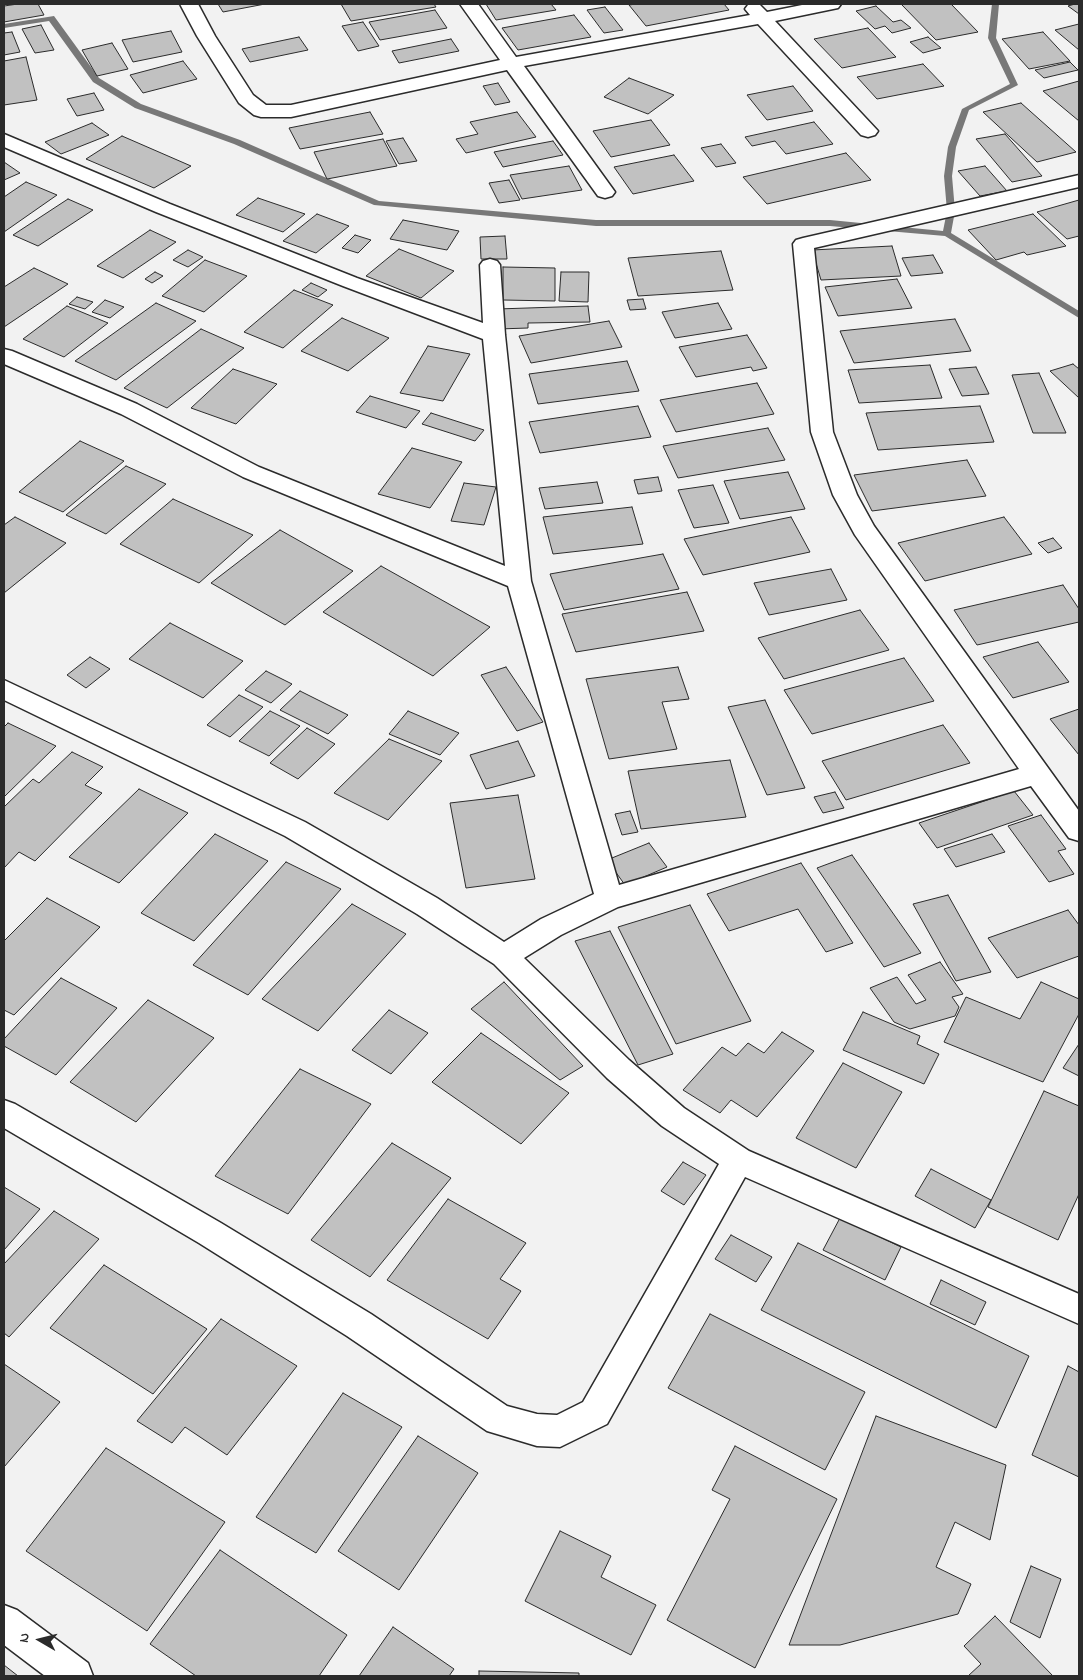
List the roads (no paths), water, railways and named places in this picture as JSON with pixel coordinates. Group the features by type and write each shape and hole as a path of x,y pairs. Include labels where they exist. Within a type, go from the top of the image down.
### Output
{"street":[{"path":"189,4 206,36 246,99 261,112 291,111 512,63 832,4"},
{"path":"469,4 605,192"},
{"path":"749,4 868,131"},
{"path":"4,140 163,208 296,261 494,335"},
{"path":"1079,181 803,244 822,432 845,495 863,530 1036,774 1079,831"},
{"path":"490,265 494,335 519,581 608,898"},
{"path":"4,356 129,409 251,472 519,581"},
{"path":"6,693 295,829 427,906 504,956 618,1069 673,1117 738,1160 1079,1309"},
{"path":"504,956 551,927 608,898 1036,774"},
{"path":"4,1113 210,1234 351,1320 499,1420 537,1430 560,1432 595,1413 738,1160"},
{"path":"4,1623 75,1676"}],"waterway":[{"path":"947,234 951,211 948,176 952,147 966,109 1014,85 992,38 995,4"},
{"path":"4,26 51,18 96,80 138,106 237,142 377,203 596,223 830,223 947,234"},
{"path":"947,234 1079,315"}]}
